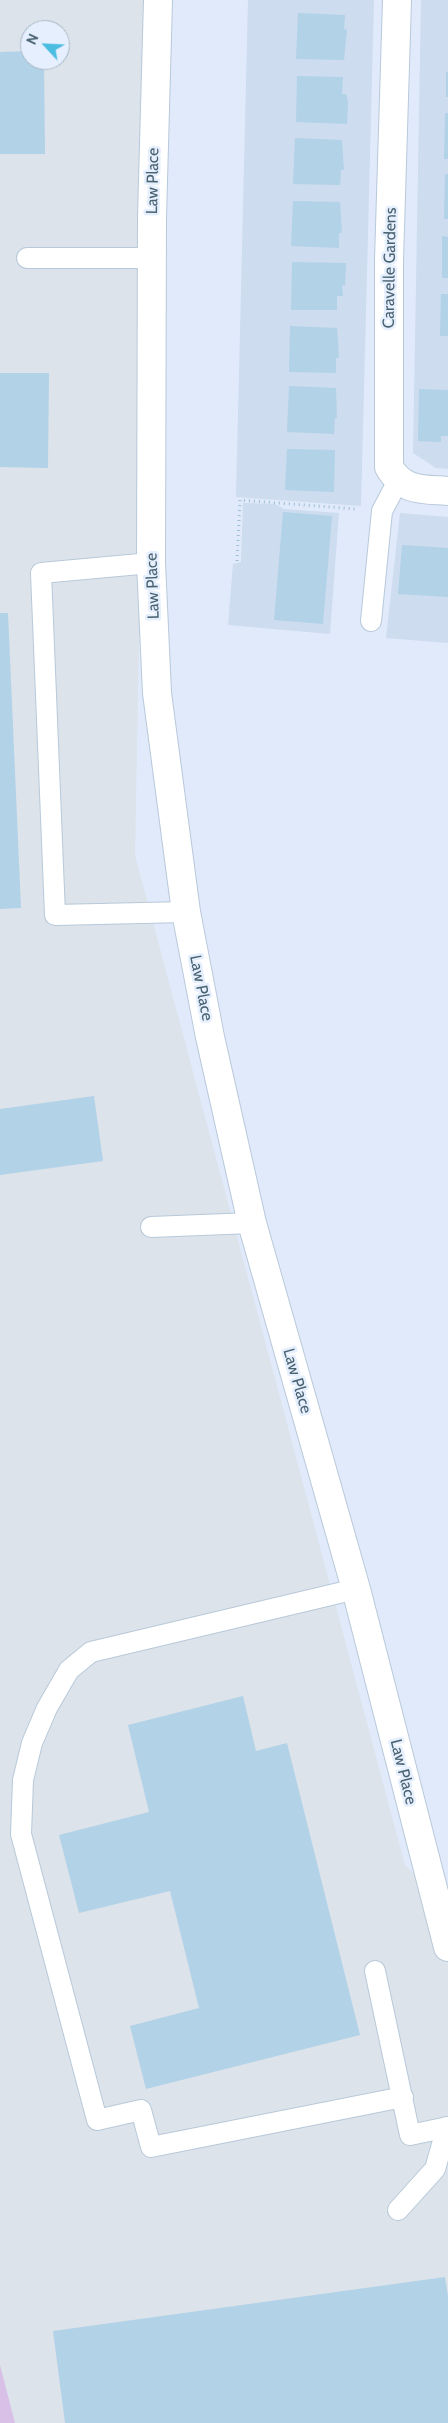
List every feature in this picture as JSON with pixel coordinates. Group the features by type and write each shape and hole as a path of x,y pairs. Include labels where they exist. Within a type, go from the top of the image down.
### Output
{"street":[{"name":"Law Place","path":"158,0 153,258 151,563 157,693 186,912 210,1036 252,1223 356,1588 448,1947"},
{"name":"Caravelle Gardens","path":"397,0 389,260 388,440 389,468 398,481"},
{"path":"398,481 418,489 448,491"}],"lane":[{"path":"27,258 153,258"},
{"path":"371,621 382,511 398,481"},
{"path":"151,563 41,573 55,915 186,912"},
{"path":"151,1227 252,1223"},
{"path":"356,1588 91,1652 69,1670 47,1708 32,1743 24,1780 21,1834 97,2120 141,2110 151,2147 403,2097"},
{"path":"375,1971 410,2135 448,2127 435,2169 398,2210"}],"path":[{"path":"237,560 240,500 382,511"}],"shaded area":[{"path":"0,0 151,0 135,855 405,1865 448,1906 448,2423 11,2423 0,2379"},
{"path":"248,0 374,0 361,506 236,497"},
{"path":"421,0 448,0 448,469 436,468 413,453"},
{"path":"243,503 275,504 284,509 339,513 330,634 228,625 233,564 241,562"},
{"path":"400,513 448,517 448,643 386,638"},
{"path":"0,2365 15,2423 0,2423"}],"building":[{"path":"298,13 345,15 344,29 347,30 344,60 296,59"},
{"path":"20,51 20,70 44,70 45,154 0,154 0,52"},
{"path":"446,72 448,72 448,97 446,97"},
{"path":"297,76 343,77 342,94 346,94 348,101 347,124 296,122"},
{"path":"445,113 448,113 448,159 444,159"},
{"path":"295,138 342,140 344,170 341,170 340,185 293,184"},
{"path":"445,174 448,174 448,219 444,219"},
{"path":"293,201 340,202 342,233 339,233 339,248 291,246"},
{"path":"442,236 448,237 448,278 442,278"},
{"path":"292,262 346,263 345,286 342,285 343,296 337,296 337,310 291,310"},
{"path":"441,294 448,294 448,336 440,336"},
{"path":"290,326 337,328 339,358 336,358 336,373 289,372"},
{"path":"0,373 49,373 48,468 0,467"},
{"path":"289,386 336,388 337,418 335,418 334,434 287,432"},
{"path":"419,389 448,390 448,436 441,436 441,442 418,441"},
{"path":"287,449 335,450 334,492 285,490"},
{"path":"283,512 332,516 323,624 274,620"},
{"path":"402,545 448,548 448,597 398,594"},
{"path":"0,613 8,613 21,908 0,909"},
{"path":"94,1096 103,1161 0,1175 0,1109"},
{"path":"243,1696 256,1751 287,1743 360,2035 146,2089 130,2026 199,2008 170,1891 79,1913 59,1835 149,1812 128,1725"},
{"path":"445,2277 448,2296 448,2423 65,2423 53,2331"}]}
